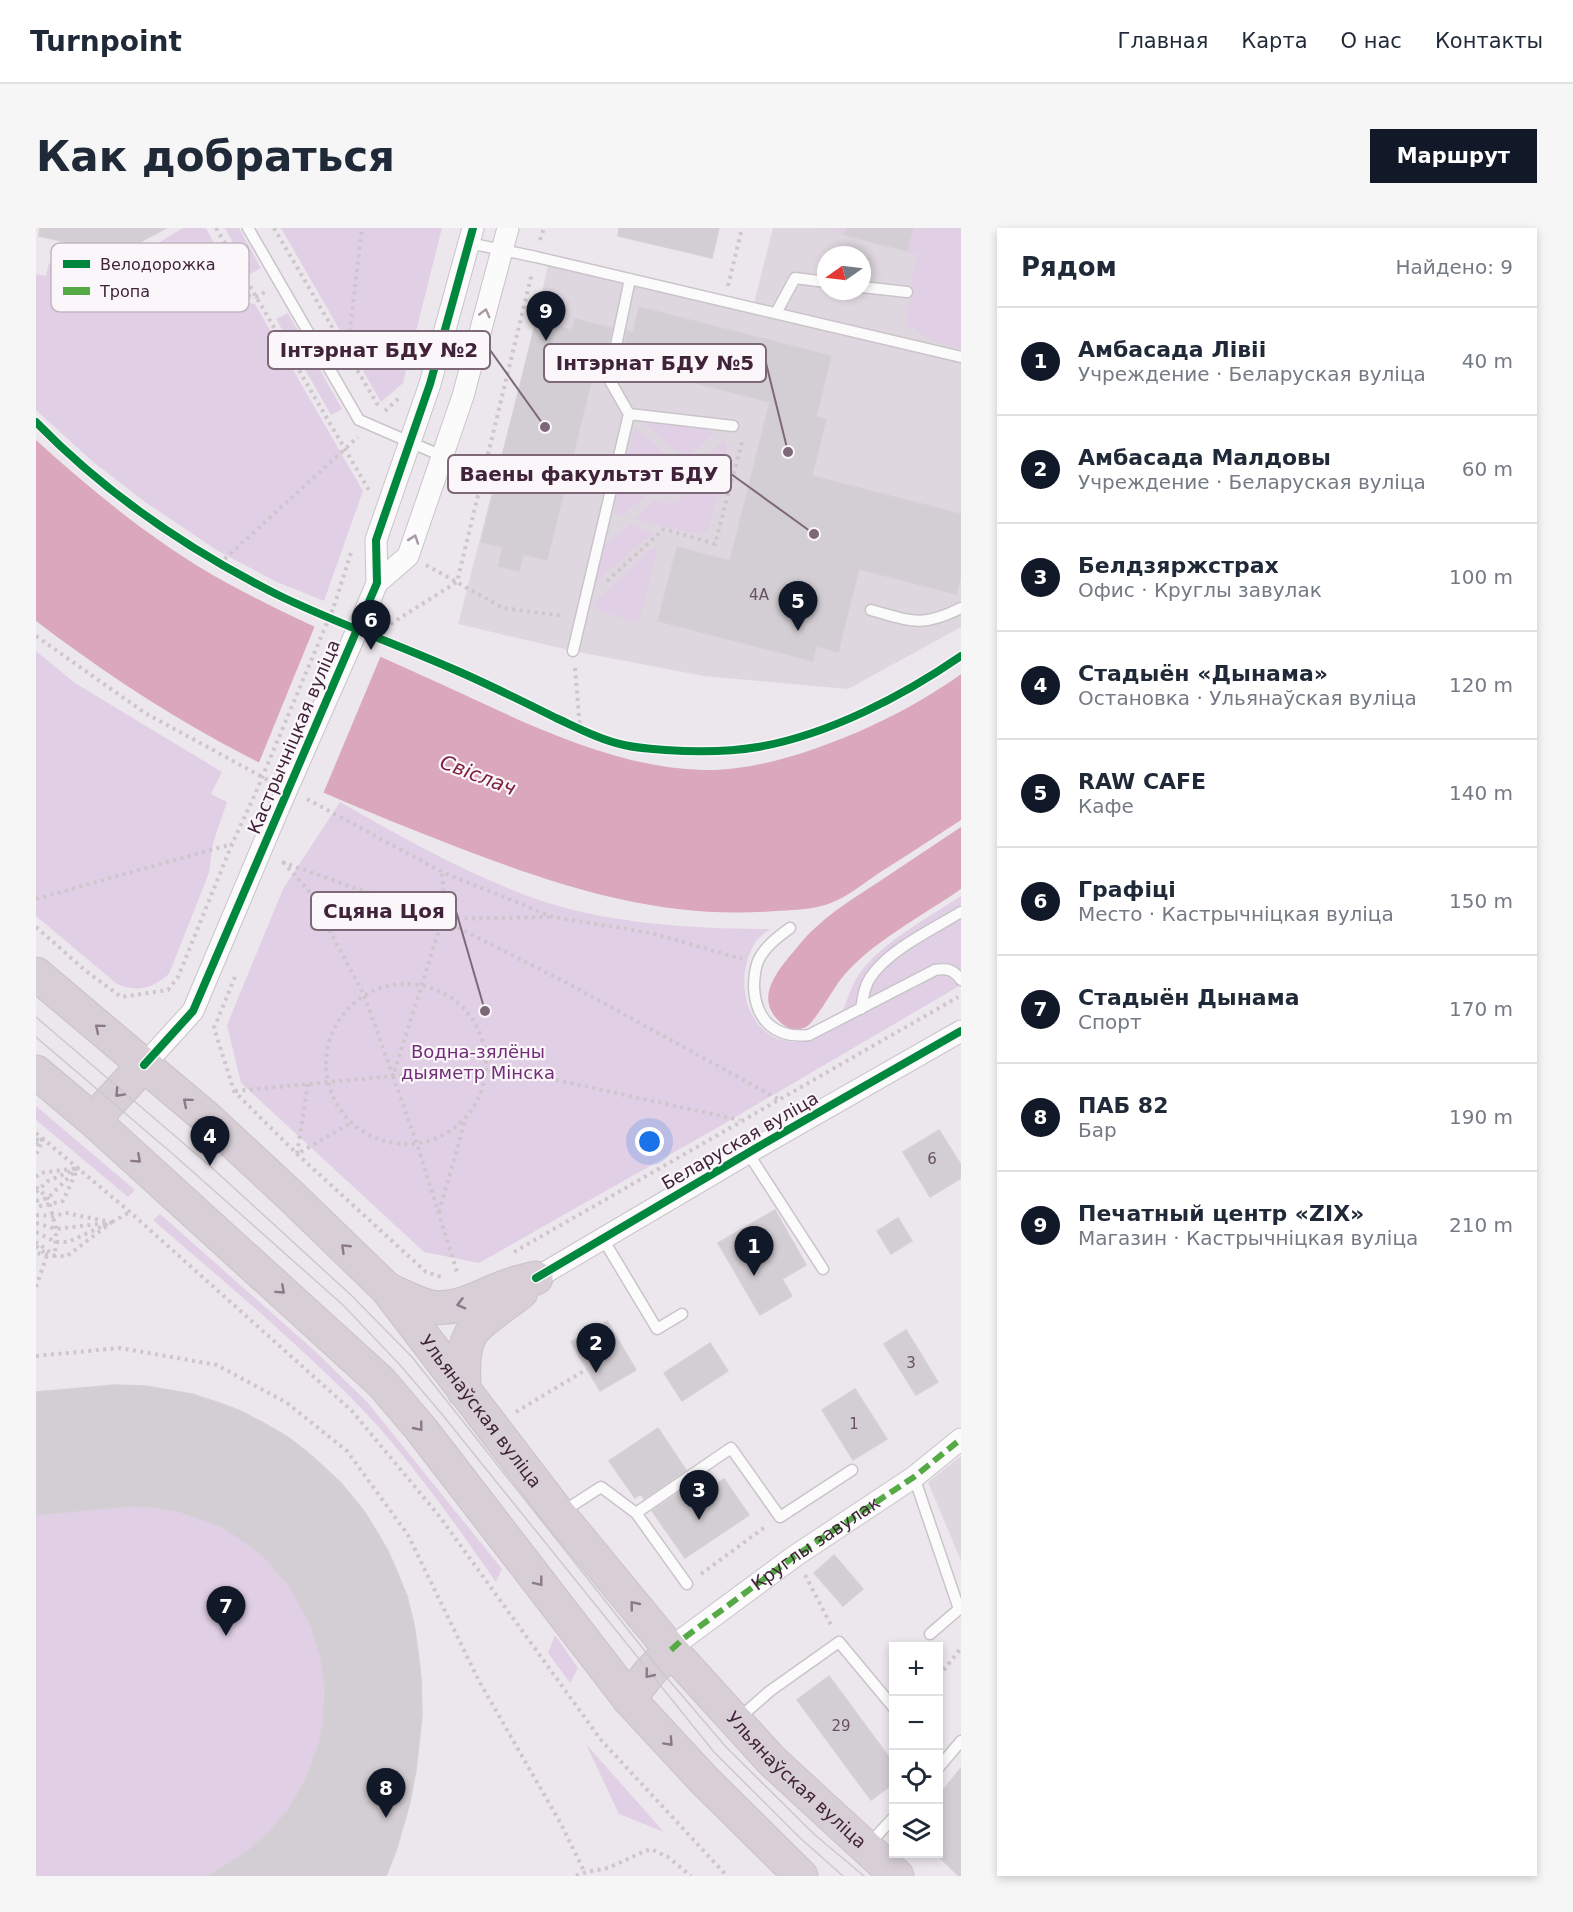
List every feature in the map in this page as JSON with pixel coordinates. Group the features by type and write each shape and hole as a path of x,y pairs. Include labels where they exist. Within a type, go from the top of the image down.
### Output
{"main road":[{"name":"Ульянаўская вуліца","path":"36,974 208,1119 387,1289 559,1514 671,1650 772,1761 897,1876"},
{"path":"93,1120 144,1065"},
{"path":"36,1072 93,1120 381,1382 421,1429 629,1699 703,1779 801,1876"},
{"path":"387,1289 431,1307 445,1308 466,1303 506,1286 536,1278"},
{"path":"464,1391 464,1360 473,1330 536,1278"},
{"path":"629,1699 671,1650"}],"street":[{"name":"Кастрычніцкая вуліца","path":"377,583 408,556 463,396 508,228"},
{"name":"Кастрычніцкая вуліца","path":"144,1065 193,1011 377,583 376,540 430,384 471,236"},
{"name":"Беларуская вуліца","path":"536,1278 961,1030"},
{"name":"Круглы завулак","path":"671,1650 795,1556 914,1477 961,1439"}],"lane":[{"path":"248,228 359,420 442,456"},
{"path":"471,236 502,250 961,357"},
{"path":"776,313 795,278 817,281"},
{"path":"573,651 629,414 609,379 630,279"},
{"path":"871,287 907,292"},
{"path":"629,414 733,426"},
{"path":"871,610 914,622 941,618 961,608"},
{"path":"861,1009 869,979 876,970 911,943 961,912"},
{"path":"790,928 765,950 757,963 754,989 759,1012 769,1026 782,1033 796,1036 809,1035 935,970 945,969 955,972 961,980"},
{"path":"748,1153 823,1269"},
{"path":"603,1239 657,1329 682,1314"},
{"path":"636,1513 731,1448 780,1517 852,1470"},
{"path":"914,1477 959,1609 930,1634"},
{"path":"559,1514 601,1487 636,1513 687,1584"},
{"path":"736,1721 770,1691 839,1642 889,1702"},
{"path":"943,1762 961,1741"},
{"path":"866,1847 889,1822"}],"path":[{"path":"216,228 225,243"},
{"path":"274,228 382,414 405,393"},
{"path":"347,354 362,228"},
{"path":"383,628 457,582 544,228"},
{"path":"725,301 742,228"},
{"path":"249,296 256,297 299,272"},
{"path":"249,285 371,494"},
{"path":"219,564 371,425"},
{"path":"457,582 503,608 569,617 664,529 715,544 744,433 733,426"},
{"path":"36,927 86,971 121,997 168,990 178,977 232,844 256,792 334,606 352,552"},
{"path":"210,558 229,570"},
{"path":"320,613 339,621"},
{"path":"36,636 144,713 272,781"},
{"path":"573,651 583,730"},
{"path":"569,723 583,730"},
{"path":"302,796 442,872 553,916"},
{"path":"36,899 232,844"},
{"path":"278,871 283,861"},
{"path":"283,861 441,919 567,983 780,1100"},
{"path":"283,861 308,890 364,995 417,1144 461,1283"},
{"path":"393,1076 445,911 442,872"},
{"path":"441,919 553,916 651,933 757,963"},
{"path":"236,976 214,1028 234,1091 297,1154 426,1272 443,1277"},
{"path":"439,1213 465,1120 480,1097 487,1071 485,1047 477,1026 464,1007 445,993 423,985 403,983 383,987 364,995 345,1012 332,1033 326,1057 328,1082 336,1105 351,1123 371,1137 394,1144 417,1144 443,1136 465,1120"},
{"path":"513,1253 961,995"},
{"path":"234,1091 393,1076 510,1070 741,1120"},
{"path":"297,1154 308,1084"},
{"path":"297,1154 351,1123"},
{"path":"36,1133 130,1212 352,1411 440,1517 601,1740 727,1876"},
{"path":"36,1142 43,1139"},
{"path":"36,1155 43,1139"},
{"path":"36,1177 40,1173 78,1168"},
{"path":"55,1256 57,1229 48,1198 37,1190 48,1181 78,1168"},
{"path":"36,1201 48,1198 78,1168"},
{"path":"36,1207 63,1201 78,1168"},
{"path":"36,1232 56,1242 68,1242 130,1212"},
{"path":"36,1215 53,1216 66,1213 112,1222"},
{"path":"36,1224 57,1229 112,1222"},
{"path":"36,1253 67,1256 112,1222"},
{"path":"36,1244 55,1256"},
{"path":"36,1244 48,1255"},
{"path":"36,1287 37,1279 48,1255"},
{"path":"36,1356 120,1348 217,1365 286,1403 347,1451 408,1535 479,1681 561,1824 584,1871"},
{"path":"507,1417 587,1369"},
{"path":"687,1584 780,1517"},
{"path":"795,1556 839,1642"},
{"path":"943,1671 961,1648"},
{"path":"576,1876 584,1871 608,1868 621,1860 651,1849 668,1857 691,1876"}],"shaded area":[{"path":"773,228 961,228 961,627 848,689 704,676 573,651 458,624 536,321 549,260 753,307"},
{"path":"961,1456 961,1561 928,1482"}],"green space":[{"path":"183,228 206,228 214,243 158,243"},
{"path":"225,228 239,228 247,243 233,243"},
{"path":"281,228 442,228 403,383 381,402"},
{"path":"820,228 961,228 961,349 930,339 914,327 907,328 910,288 917,255"},
{"path":"249,246 261,268 250,274 249,272"},
{"path":"49,263 51,263 51,312 249,312 249,303 255,304 363,491 324,601 277,582 218,551 145,502 92,461 36,410 36,274 46,276"},
{"path":"288,313 342,409 331,415 276,319"},
{"path":"643,422 709,429 714,434 685,459"},
{"path":"635,427 680,466 623,515 613,514"},
{"path":"723,441 727,451 719,483 696,465"},
{"path":"689,471 718,497 707,532 700,535 634,519 655,500 667,503 679,501"},
{"path":"631,524 653,533 592,585 602,547"},
{"path":"658,547 639,621 627,621 591,606 650,549"},
{"path":"36,651 75,683 222,772 211,794 227,802 213,843 209,873 169,974 145,988 125,987 117,984 36,916"},
{"name":"Водна-зялёны дыяметр Мінска","path":"340,802 460,867 536,899 592,914 652,923 712,928 770,929 756,941 747,962 744,977 748,1006 764,1030 775,1038 789,1042 805,1041 819,1037 830,1030 842,1012 855,980 872,959 908,930 961,896 961,985 715,1129 479,1263 424,1252 241,1083 227,1025 283,889"},
{"path":"36,1106 135,1190 128,1197 36,1120"},
{"path":"160,1214 316,1352 368,1403 502,1569 496,1582 415,1471 362,1409 286,1336 153,1220"},
{"path":"115,1385 192,1394 233,1407 271,1426 306,1450 337,1479 364,1511 386,1547 404,1586 415,1627 422,1690 418,1754 413,1785 406,1816 386,1876 36,1876 36,1392"},
{"path":"555,1635 578,1668 570,1683 548,1653"},
{"path":"586,1744 664,1832 619,1814"}],"water":[{"name":"Свіслач","path":"36,440 127,517 176,552 253,597 537,727 601,752 635,761 702,770 733,769 767,763 838,740 872,725 905,709 961,674 961,820 834,902 802,909 732,913 646,904 562,884 480,856 383,818 273,769 196,729 80,654 36,621"},
{"path":"961,827 961,889 881,942 852,966 806,1027 793,1029 781,1023 772,1013 769,1003 772,982 777,972 807,936 846,904"}],"pier":[{"path":"316,623 382,653 323,794 258,765"}],"building":[{"path":"40,228 166,228 138,243 70,243 39,236"},
{"path":"619,228 719,228 712,258 618,236"},
{"path":"846,228 913,228 907,251 845,235"},
{"path":"639,307 831,356 816,417 826,419 812,476 961,514 961,576 956,594 859,569 838,652 816,646 813,661 658,621 677,547 730,561 770,402 620,364 627,331 633,333"},
{"path":"575,319 612,328 605,360 597,358 547,560 523,554 519,571 498,566 503,547 481,542 536,321 572,330"},
{"path":"939,1130 961,1165 961,1178 930,1197 903,1152"},
{"path":"775,1210 806,1265 782,1279 792,1296 760,1315 718,1243"},
{"path":"898,1218 912,1241 891,1254 877,1231"},
{"path":"607,1321 636,1370 600,1391 571,1342"},
{"path":"906,1330 938,1382 916,1395 884,1344"},
{"path":"710,1343 728,1371 682,1401 664,1373"},
{"path":"115,1385 145,1386 192,1394 241,1411 286,1436 341,1483 364,1511 387,1549 407,1596 414,1625 421,1677 422,1715 416,1770 409,1806 386,1876 209,1876 248,1851 268,1833 288,1810 307,1777 319,1743 323,1723 325,1691 321,1658 310,1624 289,1586 268,1561 222,1527 181,1512 151,1507 130,1506 36,1515 36,1392"},
{"path":"855,1389 887,1439 853,1460 822,1410"},
{"path":"658,1428 686,1470 644,1499 641,1494 635,1498 609,1461"},
{"path":"724,1479 749,1515 685,1558 652,1511 695,1482 702,1494"},
{"path":"834,1555 863,1589 843,1606 814,1573"},
{"path":"829,1676 889,1757 889,1787 871,1800 797,1700"},
{"path":"961,1768 961,1876 940,1858 943,1858 943,1790"}],"tram line":[{"path":"36,1017 210,1166 351,1295 412,1357 656,1665 726,1747 815,1835 864,1876"},
{"path":"36,1037 174,1155 343,1305 400,1365 441,1413 714,1752 799,1837 843,1876"}],"marked path":[{"path":"671,1650 795,1556 914,1477 961,1439"}],"cycle path":[{"path":"144,1065 193,1011 377,583 376,540 430,384 473,228"},
{"path":"36,422 62,448 119,496 180,539 243,577 341,623 431,659 581,730 624,745 665,750 712,751 747,749 784,741 864,712 915,685 961,656"},
{"path":"536,1278 961,1031"}],"place":[{"name":"Печатный центр «ZIX»","path":"546,341"},
{"name":"Інтэрнат БДУ №2","path":"545,427"},
{"name":"Інтэрнат БДУ №5","path":"788,452"},
{"name":"Ваены факультэт БДУ","path":"814,534"},
{"name":"RAW CAFE","path":"798,631"},
{"name":"Графіці","path":"371,650"},
{"name":"Сцяна Цоя","path":"485,1011"},
{"name":"Стадыён «Дынама»","path":"210,1166"},
{"name":"Амбасада Лівіі","path":"754,1276"},
{"name":"Амбасада Малдовы","path":"596,1373"},
{"name":"Белдзяржстрах","path":"699,1520"},
{"name":"Стадыён Дынама","path":"226,1636"},
{"name":"ПАБ 82","path":"386,1818"}]}
